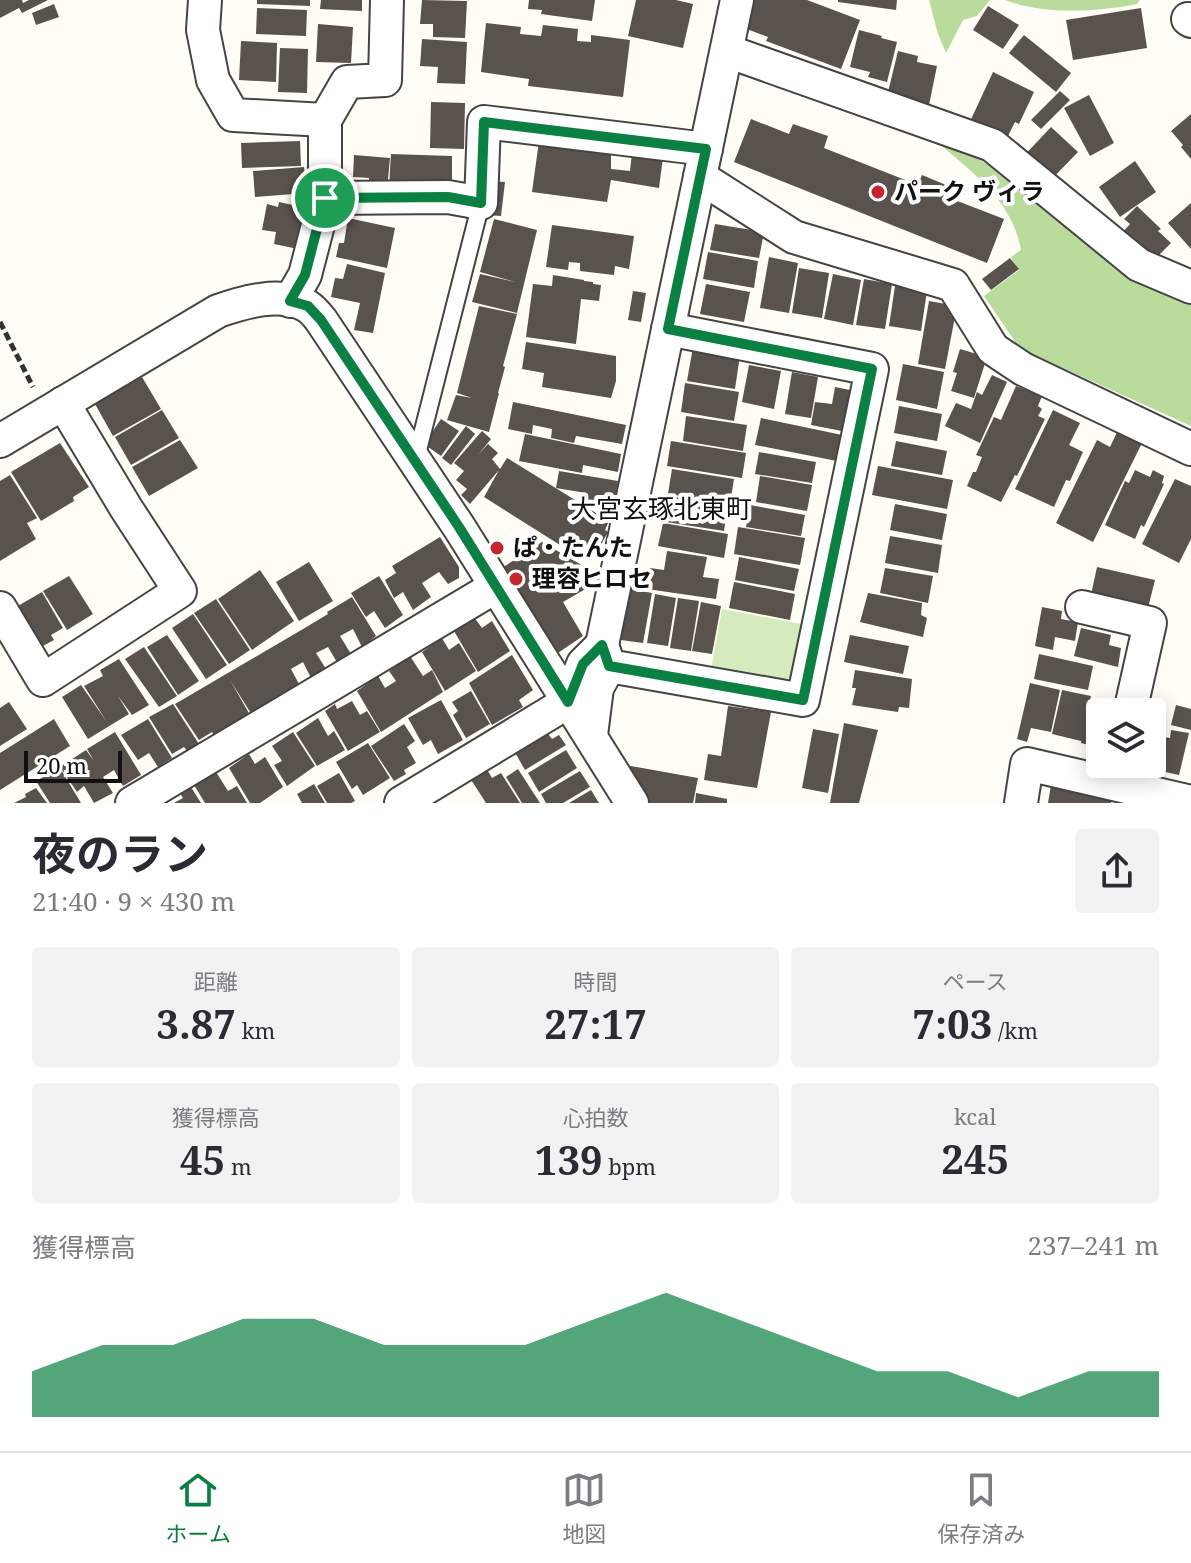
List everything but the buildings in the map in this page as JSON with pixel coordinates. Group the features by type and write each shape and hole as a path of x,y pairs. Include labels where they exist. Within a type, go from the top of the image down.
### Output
{"street":[{"path":"205,0 203,30 213,80 233,115 325,120"},
{"path":"290,301 305,275 325,198 325,120 347,82 385,80 387,0"},
{"path":"591,735 597,688 606,655 668,329 737,0"},
{"path":"727,51 992,145 1139,265 1188,282"},
{"path":"325,198 448,197 481,203 484,122 703,163 794,237 953,285 993,349 1023,369 1191,449"},
{"path":"0,441 218,311 241,303 279,299 308,306 321,320 459,527 632,803"},
{"path":"401,803 568,702 583,664 606,655 803,700 872,369 668,329"},
{"path":"0,608 43,680 180,591 126,508 54,408"},
{"path":"132,803 495,587"},
{"path":"1082,607 1150,623 1133,698"},
{"path":"1021,803 1027,764 1086,771"},
{"path":"1127,778 1191,802"}],"lane":[{"path":"415,462 481,203"}],"path":[{"path":"0,322 54,408"}],"green space":[{"path":"929,0 990,0 977,16 963,20 946,53"},
{"path":"1005,0 1140,0 1137,4 1122,7 1070,11 1036,8"},
{"path":"957,146 1000,172 1047,208 1129,279 1191,300 1191,426 1030,353 1016,343 984,296 1019,270 1011,257 1021,250 1016,233 1002,204 992,192 943,147"},
{"path":"722,609 807,625 797,673 779,683 711,670"}],"place":[{"name":"パーク ヴィラ","path":"878,192"},
{"name":"ぱ・たんた","path":"497,548"},
{"name":"理容ヒロセ","path":"516,579"}],"district":[{"name":"大宮玄琢北東町","path":"661,509"}],"route":[{"path":"484,122 706,149 668,329 872,369 803,700 609,666 602,645 583,664 568,702 459,527 321,320 308,306 290,301 305,275 325,198 448,197 481,203 484,122"}]}
